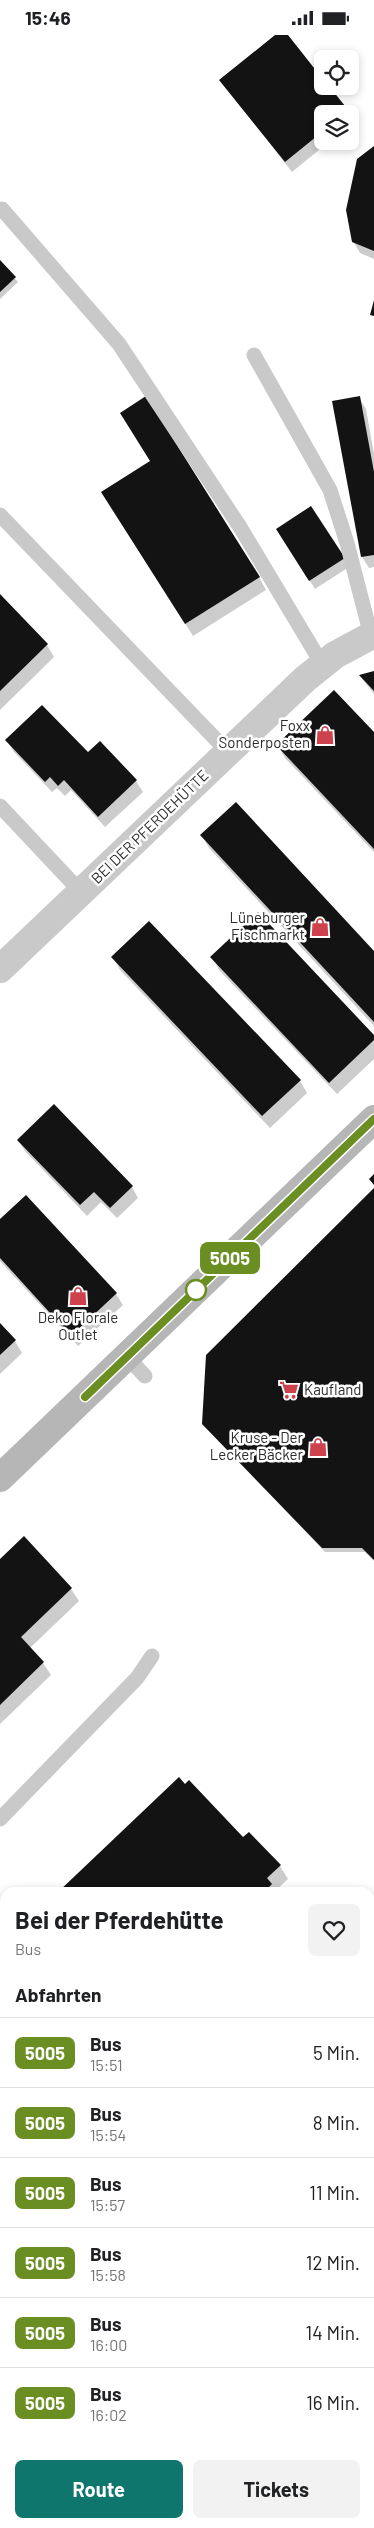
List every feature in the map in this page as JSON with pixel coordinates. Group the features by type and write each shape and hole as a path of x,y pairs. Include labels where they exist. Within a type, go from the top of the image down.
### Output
{"street":[{"name":"BEI DER PFERDEHÜTTE","path":"0,969 322,664 358,641 373,635"},
{"path":"0,1478 136,1366 374,1119"}],"lane":[{"path":"2,209 119,344 240,527 322,664"},
{"path":"254,355 330,490 373,635"},
{"path":"0,515 228,752"},
{"path":"0,805 82,892"},
{"path":"0,1819 137,1678 152,1655"}],"building":[{"path":"275,35 288,35 314,68 314,95 336,95 344,105 314,105 314,138 285,162 219,80"},
{"path":"374,146 374,251 352,242 346,210 357,159"},
{"path":"0,260 16,277 0,292"},
{"path":"374,300 374,316 370,315"},
{"path":"146,396 260,577 185,624 101,492 150,461 120,413"},
{"path":"360,396 374,472 374,555 361,557 332,401"},
{"path":"311,506 345,558 309,581 276,529"},
{"path":"0,594 48,644 0,691"},
{"path":"374,671 374,691 359,675"},
{"path":"334,690 374,732 374,849 276,745"},
{"path":"42,705 88,752 100,741 137,780 98,817 64,780 58,786 50,777 45,782 5,740"},
{"path":"236,802 374,951 374,1022 200,835"},
{"path":"258,912 374,1035 374,1040 329,1083 210,957"},
{"path":"149,921 301,1080 262,1116 111,957"},
{"path":"54,1104 133,1186 110,1208 94,1192 80,1205 17,1140"},
{"path":"374,1174 374,1185 369,1179"},
{"name":"Kaufland","path":"374,1188 374,1560 362,1548 322,1548 202,1424 206,1355"},
{"path":"26,1195 117,1293 71,1336 0,1258 0,1219"},
{"path":"0,1323 16,1340 0,1355"},
{"path":"24,1536 72,1588 21,1637 44,1662 0,1705 0,1559"},
{"path":"179,1777 185,1784 189,1780 243,1837 249,1832 281,1865 267,1878 272,1884 269,1887 63,1887"}],"bus line":[{"name":"5005","path":"85,1397 374,1119"}],"place":[{"name":"Foxx Sonderposten","path":"325,735"},
{"name":"Lüneburger Fischmarkt","path":"320,927"},
{"name":"Deko Florale Outlet","path":"78,1296"},
{"name":"Kaufland","path":"289,1390"},
{"name":"Kruse - Der Lecker Bäcker","path":"318,1447"}]}
